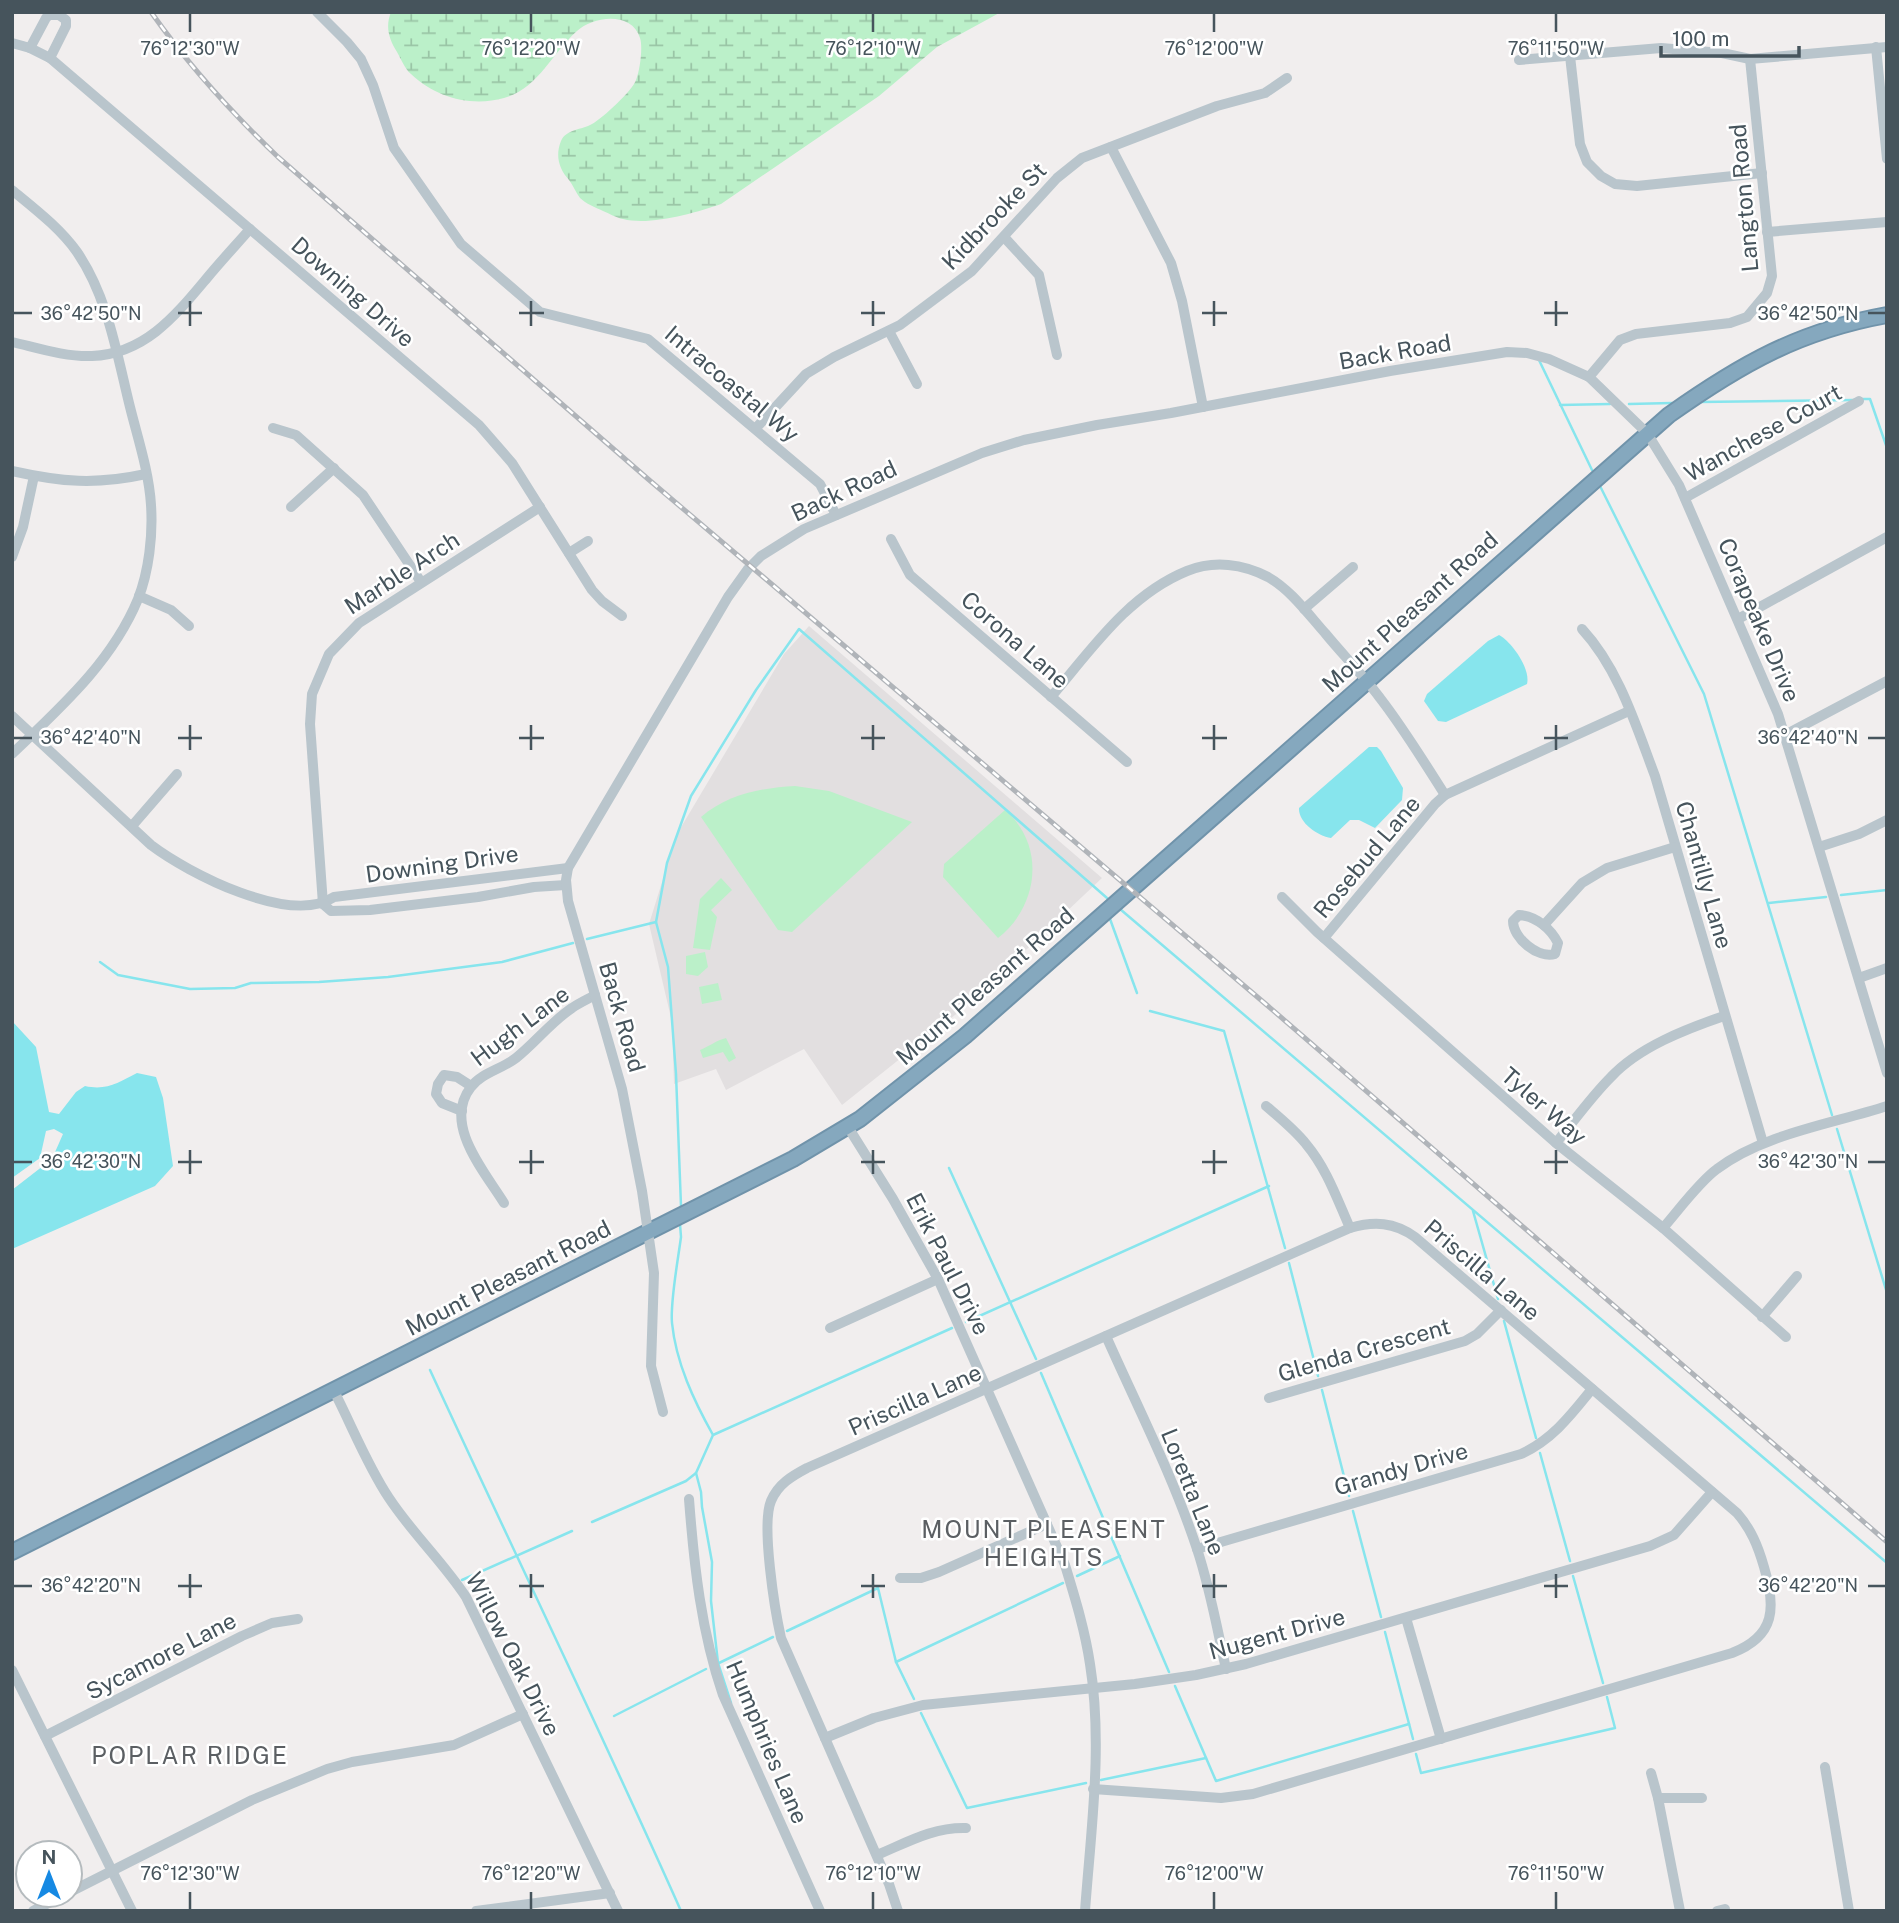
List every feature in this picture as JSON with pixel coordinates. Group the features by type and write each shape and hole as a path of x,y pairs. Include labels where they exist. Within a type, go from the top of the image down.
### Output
{"highway":[{"name":"Mount Pleasant Road","path":"12,1552 793,1159 848,1127 965,1036 1647,433 1712,384 1776,348 1840,325 1887,315"}],"street":[{"name":"Intracoastal Wy","path":"317,12 361,59 373,85 394,148 461,244 540,312 648,339 820,484 836,514"},
{"path":"30,48 46,18 49,15 59,15 66,20 66,26 50,58"},
{"name":"Downing Drive","path":"12,43 50,58 479,425 512,463 602,601 622,616"},
{"path":"1519,60 1661,48 1722,53 1750,59 1881,47 1887,159"},
{"path":"1570,56 1580,144 1587,162 1601,176 1615,184 1637,186 1762,173"},
{"name":"Langton Road","path":"1589,377 1620,340 1636,334 1730,323 1747,317 1767,293 1772,276 1750,59"},
{"name":"Kidbrooke St","path":"756,428 806,374 834,357 889,331 935,301 972,271 1057,178 1082,159 1217,106 1265,93 1287,78"},
{"path":"1111,147 1171,263 1182,301 1203,407"},
{"path":"12,190 58,230 77,252 96,285 116,352 146,474 151,506 146,568 139,596 118,640 104,660 12,754"},
{"path":"1768,232 1887,222"},
{"path":"12,342 90,356 116,352 138,344 166,326 250,229"},
{"path":"1004,237 1039,275 1057,355"},
{"path":"889,331 917,384"},
{"name":"Back Road","path":"663,1412 650,1366 654,1273 649,1232 622,1088 566,885 568,868 728,597 748,569 778,544 836,514 954,463 1024,440 1390,371 1507,352 1549,359 1589,377 1647,433"},
{"name":"Wanchese Court","path":"1685,498 1859,401"},
{"path":"273,428 296,435 369,502 421,582"},
{"name":"Corapeake Drive","path":"1647,433 1685,498 1785,735 1887,1073"},
{"path":"290,507 334,468"},
{"path":"12,471 57,480 105,481 146,474"},
{"path":"12,557 23,527 34,476"},
{"name":"Marble Arch","path":"323,904 310,724 313,688 328,654 352,628 540,507"},
{"path":"1738,619 1887,537"},
{"name":"Corona Lane","path":"891,539 910,575 1127,762"},
{"path":"569,553 588,541"},
{"path":"1051,697 1129,608 1175,577 1189,570 1220,564 1254,570 1285,590 1367,681 1401,726 1445,795"},
{"path":"1304,609 1353,567"},
{"path":"139,596 171,610 189,626"},
{"name":"Chantilly Lane","path":"1583,629 1600,648 1655,776 1763,1143"},
{"path":"1785,735 1887,681"},
{"name":"Rosebud Lane","path":"1324,938 1445,795 1629,711"},
{"name":"Downing Drive","path":"12,716 169,858 224,887 264,899 295,904 323,904 334,897 568,868"},
{"path":"132,826 177,775"},
{"path":"1819,847 1859,834 1887,820"},
{"path":"1544,925 1583,883 1607,868 1675,847"},
{"name":"Downing Drive","path":"323,904 331,911 370,910 566,885"},
{"name":"Tyler Way","path":"1282,897 1324,938 1556,1143 1663,1228 1786,1338"},
{"path":"1519,915 1527,915 1544,925 1558,943 1555,954 1551,956 1538,953 1515,933 1513,921 1519,915"},
{"path":"1859,978 1887,968"},
{"name":"Hugh Lane","path":"462,1111 471,1086 482,1077 510,1063 571,1008 596,995"},
{"path":"1556,1143 1612,1075 1653,1046 1686,1029 1724,1017"},
{"path":"471,1086 457,1077 444,1075 436,1094 442,1103 462,1111 462,1128 467,1143 504,1203"},
{"path":"1266,1106 1293,1130 1315,1156 1350,1228"},
{"path":"1663,1228 1715,1169 1763,1143 1887,1106"},
{"name":"Erik Paul Drive","path":"848,1127 894,1199 938,1279 1065,1565 1080,1612 1091,1667 1096,1720 1085,1911"},
{"name":"Priscilla Lane","path":"898,1911 877,1855 789,1659 777,1621 767,1520 770,1502 791,1477 1350,1228 1372,1223 1400,1227 1501,1310 1737,1513 1750,1530 1770,1586 1772,1608 1765,1629 1755,1640 1732,1653 1271,1789 1228,1797 1093,1790"},
{"path":"1762,1317 1797,1276"},
{"path":"830,1328 938,1279"},
{"name":"Glenda Crescent","path":"1269,1398 1465,1341 1478,1334 1501,1310"},
{"name":"Loretta Lane","path":"1106,1336 1174,1489 1197,1549 1226,1669"},
{"name":"Grandy Drive","path":"1197,1549 1530,1450 1558,1430 1592,1389"},
{"name":"Willow Oak Drive","path":"334,1391 388,1496 407,1523 449,1571 466,1597 618,1911"},
{"name":"Nugent Drive","path":"825,1738 874,1718 923,1705 1182,1678 1226,1669 1662,1541 1683,1527 1712,1492"},
{"name":"Humphries Lane","path":"689,1499 701,1610 715,1670 723,1695 820,1911"},
{"path":"900,1578 921,1578 939,1573 1047,1524"},
{"path":"1406,1618 1441,1739"},
{"name":"Sycamore Lane","path":"45,1736 242,1636 272,1623 298,1619"},
{"path":"12,1670 132,1911"},
{"path":"84,1885 252,1800 327,1769 352,1762 454,1745 523,1714"},
{"path":"1825,1767 1849,1911"},
{"path":"1651,1773 1680,1911"},
{"path":"1658,1798 1702,1798"},
{"path":"877,1855 930,1832 966,1828"},
{"path":"476,1911 610,1893"}],"shaded area":[{"path":"809,626 1102,878 970,1003 842,1105 804,1049 726,1090 716,1069 674,1084 672,1022 649,924 677,834 784,654"}],"green space":[{"path":"391,12 1001,12 937,47 879,96 721,204 686,215 634,221 618,218 582,200 563,171 558,157 563,137 597,121 634,85 641,53 641,42 636,29 621,20 592,22 577,31 526,87 492,101 467,101 443,95 409,72 390,38 388,23"},
{"path":"795,786 829,791 912,822 792,932 778,930 701,817 722,803 745,794"},
{"path":"1005,810 1018,824 1027,840 1032,857 1032,875 1029,893 1022,909 1012,925 998,938 943,877 944,864"},
{"path":"721,878 732,890 711,910 717,917 710,950 693,948 700,899"},
{"path":"705,952 708,967 698,976 686,974 686,956"},
{"path":"718,983 722,1000 702,1004 699,987"},
{"path":"726,1038 736,1058 729,1062 723,1052 703,1058 700,1050"}],"water":[{"path":"1499,635 1519,656 1526,671 1527,684 1446,722 1438,721 1424,701 1427,694 1488,641"},
{"path":"1369,747 1377,747 1381,751 1403,788 1402,800 1375,828 1359,820 1350,820 1331,838 1314,831 1305,823 1299,808"},
{"path":"12,1021 36,1047 49,1112 59,1114 76,1092 85,1086 106,1086 137,1073 156,1077 163,1098 173,1166 155,1186 12,1249 12,1190 52,1159 63,1134 54,1129 46,1131 40,1158 12,1178"}],"waterway":[{"path":"1538,358 1592,470"},
{"path":"1860,399 1870,399 1887,448"},
{"path":"1699,402 1854,400"},
{"path":"1629,404 1672,403"},
{"path":"1560,405 1610,404"},
{"path":"1600,486 1704,694 1832,1115"},
{"path":"681,1206 676,1074 668,967 656,922 667,863 691,796 756,690 799,629 1107,898"},
{"path":"1841,895 1887,890"},
{"path":"1769,903 1826,897"},
{"path":"1120,909 1887,1563"},
{"path":"1110,919 1137,993"},
{"path":"587,939 656,922"},
{"path":"100,962 118,975 190,989 235,988 251,983 388,977 502,962 573,943"},
{"path":"1150,1011 1224,1031 1285,1248"},
{"path":"1837,1129 1887,1293"},
{"path":"949,1168 1036,1359"},
{"path":"966,1322 1269,1186"},
{"path":"1473,1211 1498,1299"},
{"path":"680,1224 681,1237 672,1304 674,1338 687,1381 713,1435"},
{"path":"1289,1263 1318,1376"},
{"path":"1504,1321 1536,1438"},
{"path":"592,1522 686,1481 696,1473 713,1435 952,1328"},
{"path":"430,1370 681,1911"},
{"path":"1041,1373 1169,1672"},
{"path":"1322,1390 1349,1496"},
{"path":"1540,1453 1570,1561"},
{"path":"696,1473 712,1562 711,1601 718,1663 731,1703"},
{"path":"1353,1511 1381,1617"},
{"path":"462,1580 572,1531"},
{"path":"1077,1576 1120,1556"},
{"path":"1573,1576 1603,1683"},
{"path":"896,1662 1063,1583"},
{"path":"787,1631 878,1588 896,1662 914,1699"},
{"path":"1385,1632 1413,1739"},
{"path":"719,1663 773,1637"},
{"path":"614,1716 706,1669"},
{"path":"1175,1686 1216,1781 1409,1724"},
{"path":"1416,1754 1421,1773 1615,1728 1607,1697"},
{"path":"921,1713 967,1808 1086,1783"},
{"path":"1101,1780 1206,1758"}],"railway":[{"path":"151,12 211,88 278,157 648,479 1268,1006 1887,1542"}],"district":[{"name":"MOUNT PLEASENT HEIGHTS","path":"1044,1544"},
{"name":"POPLAR RIDGE","path":"190,1756"}]}
